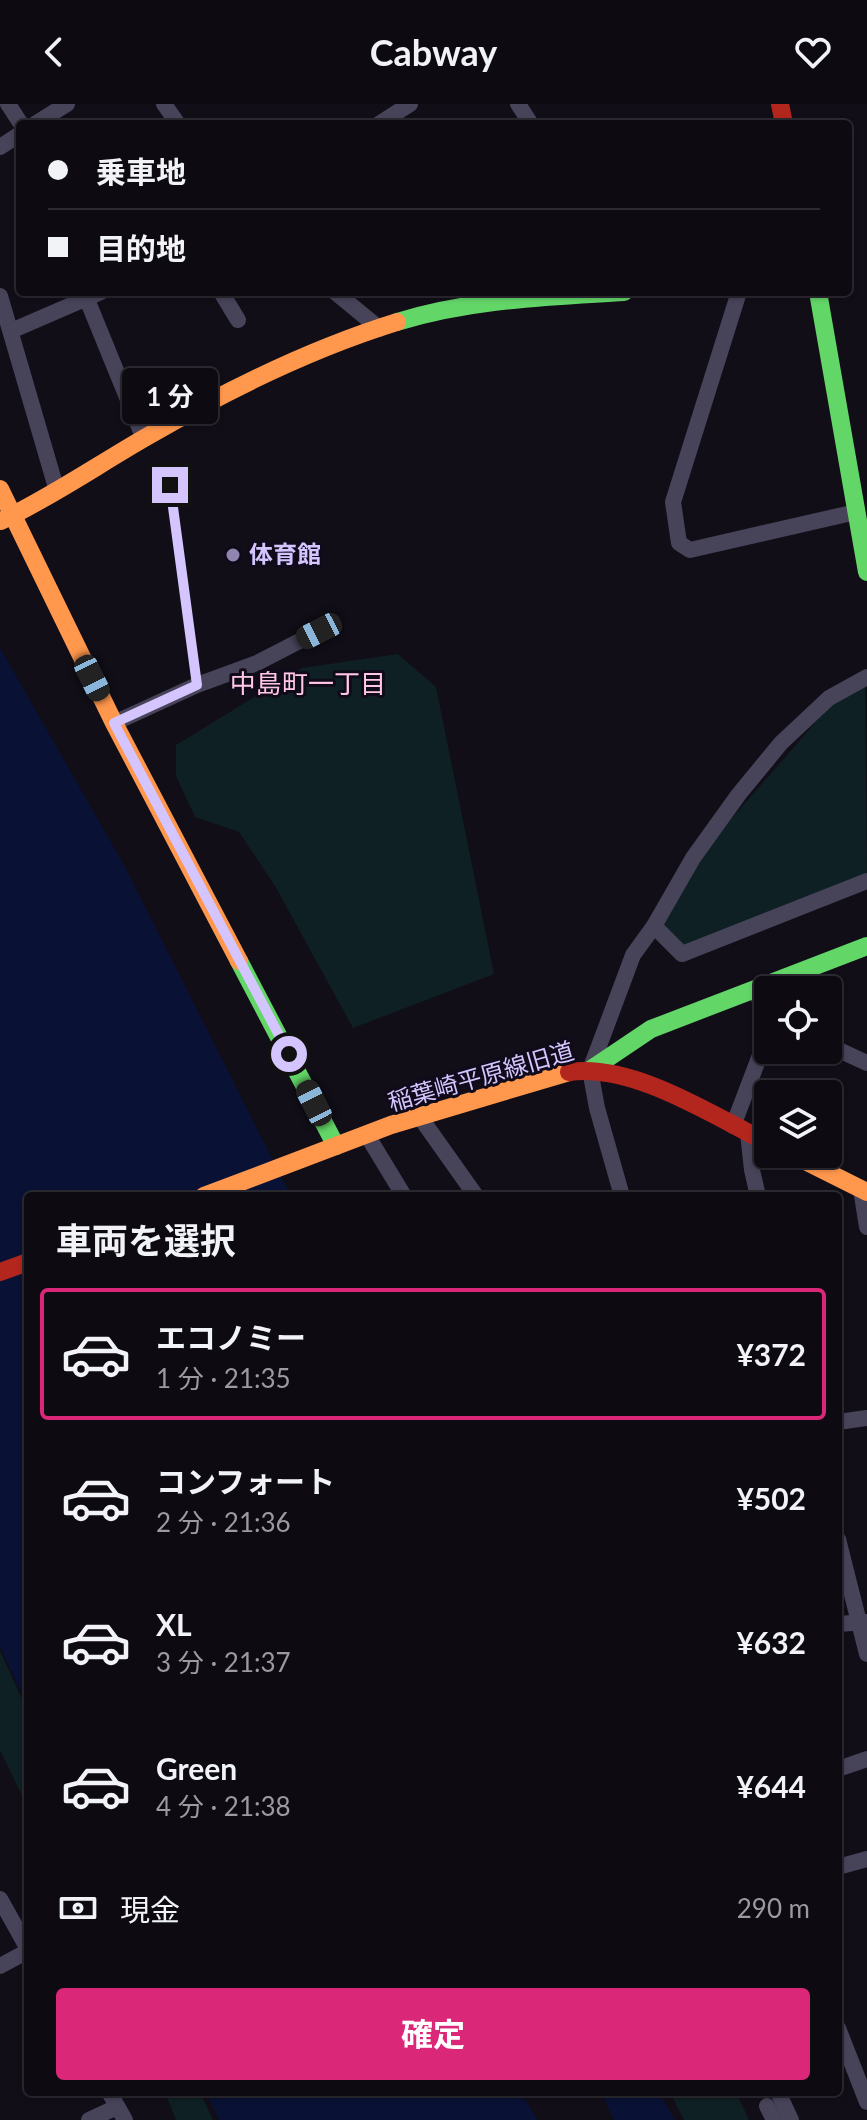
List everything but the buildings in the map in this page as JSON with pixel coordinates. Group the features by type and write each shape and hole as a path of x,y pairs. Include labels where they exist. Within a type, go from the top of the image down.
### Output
{"street":[{"path":"41,120 67,104"},
{"path":"385,120 410,104"},
{"path":"0,296 57,491"},
{"path":"11,331 87,296"},
{"path":"92,296 144,439"},
{"path":"223,296 238,320"},
{"path":"340,296 380,329"},
{"path":"4,520 144,439 307,354 407,318 517,300 570,296"},
{"path":"738,296 673,502 679,543 690,550 856,512"},
{"path":"819,296 867,572"},
{"path":"0,489 4,520 336,1146"},
{"path":"114,723 197,685 257,663 319,631"},
{"path":"621,1192 597,1108 590,1070 633,955 654,926 693,858 781,743 829,698 867,677"},
{"path":"654,926 682,954 867,881"},
{"path":"791,976 867,946"},
{"path":"590,1070 651,1029 754,990"},
{"path":"842,1051 867,1063"},
{"path":"757,1192 741,1130 760,1064"},
{"name":"稲葉崎平原線旧道","path":"215,1192 478,1097 566,1073 590,1070 638,1081 754,1136"},
{"path":"420,1117 473,1192"},
{"path":"367,1135 402,1192"},
{"path":"819,1168 864,1190 867,1227"},
{"path":"0,1272 24,1263"},
{"path":"842,1421 867,1418"},
{"path":"842,1552 863,1623 867,1654"},
{"path":"842,1624 863,1623"},
{"path":"842,1768 867,1759"},
{"path":"842,1866 867,1859"},
{"path":"0,1899 24,1943"},
{"path":"0,1966 24,1952"},
{"path":"842,2038 867,2102"},
{"path":"89,2120 121,2114 111,2096"},
{"path":"780,2096 791,2120"}],"lane":[{"path":"170,485 197,685"}],"shaded area":[{"path":"398,654 436,687 494,974 353,1028 275,886 239,832 195,817 176,776 176,745 302,668"},
{"path":"865,682 867,874 681,949 660,927 691,874 732,818 827,709"},
{"path":"0,1651 24,1703 24,1800 0,1750"},
{"path":"167,2096 202,2096 213,2120 176,2120"},
{"path":"672,2096 738,2096 749,2120 684,2120"}],"water":[{"path":"0,648 125,867 289,1192 24,1192 24,1698 0,1647"},
{"path":"208,2096 523,2096 538,2120 219,2120"},
{"path":"603,2096 661,2096 675,2120 614,2120"}],"traffic: fast":[{"path":"397,322 453,308 567,296"},
{"path":"819,296 867,572"},
{"path":"590,1070 651,1029 867,946"},
{"path":"239,961 336,1146"}],"traffic: slow":[{"path":"1,521 239,387 332,345 397,322"},
{"path":"0,489 114,723 239,961"},
{"path":"215,1192 391,1125 569,1072"},
{"path":"819,1168 867,1192"}],"traffic: jam":[{"path":"780,104 783,120"},
{"path":"569,1072 594,1071 645,1083 754,1136"},
{"path":"0,1272 24,1263"}],"place":[{"name":"体育館","path":"233,555"}],"district":[{"name":"中島町一丁目","path":"308,684"}],"route":[{"path":"170,485 197,685 114,723 289,1054"}]}
